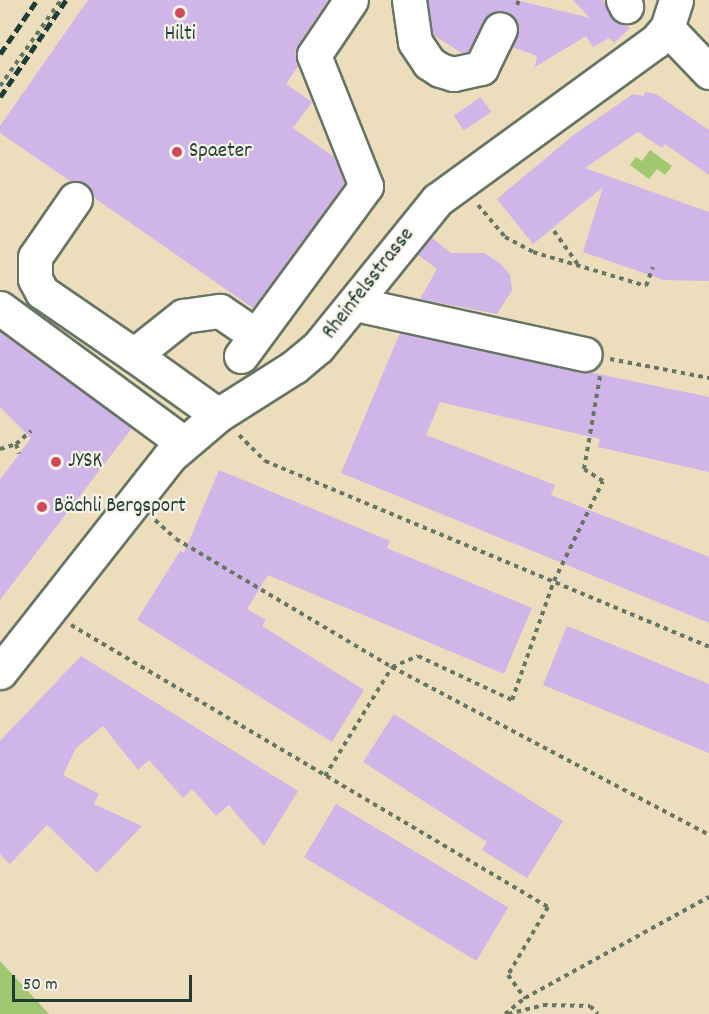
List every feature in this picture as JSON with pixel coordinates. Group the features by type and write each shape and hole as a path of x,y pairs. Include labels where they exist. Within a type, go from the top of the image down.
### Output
{"street":[{"path":"134,355 183,316 220,311 248,346 366,186 314,55 351,0"},
{"path":"409,0 416,42 429,63 440,70 459,74 482,68 509,17"},
{"path":"672,14 709,72"},
{"name":"Rheinfelsstrasse","path":"0,672 132,500 180,429 294,367 336,329 437,200 656,41 672,14"},
{"path":"75,199 35,257 35,279 42,292 134,355 180,429"},
{"path":"355,304 594,356"},
{"path":"0,308 180,429"},
{"path":"91,354 180,429"}],"path":[{"path":"0,86 61,0"},
{"path":"509,17 519,0"},
{"path":"477,203 506,237 519,247 646,286 653,267"},
{"path":"554,231 579,266"},
{"path":"325,776 392,667 418,656 512,700 554,581 603,481 584,469 594,356 709,378"},
{"path":"180,429 265,460 709,647"},
{"path":"0,449 16,444 31,430"},
{"path":"16,444 20,454"},
{"path":"132,500 176,539 392,667 709,835"},
{"path":"47,611 548,907 508,975 525,998"},
{"path":"506,1014 525,998 709,897"},
{"path":"506,1014 543,1005 590,1006 598,1014"}],"green space":[{"path":"650,150 672,166 665,175 657,169 649,179 630,165 636,157 642,161"},
{"path":"0,961 49,1014 0,1014"}],"building":[{"name":"Spaeter","path":"88,0 328,0 298,45 295,54 298,66 286,84 312,102 293,128 334,157 345,183 253,308 93,197 86,184 70,181 0,133 0,126"},
{"path":"428,0 516,0 590,18 573,0 603,0 615,21 630,28 614,43 609,38 593,47 586,36 535,67 537,56 512,47 519,27 509,12 489,14 468,52 462,53 433,35"},
{"path":"646,92 656,94 709,130 709,175 665,144 662,148 638,132 585,168 709,212 709,281 664,280 583,252 603,187 533,244 497,199 575,134 633,94 643,96"},
{"path":"481,97 491,112 464,130 454,115"},
{"path":"431,237 451,253 484,253 501,264 510,275 512,290 497,314 420,299 437,269 417,254"},
{"path":"0,331 132,428 0,600 0,480 31,438 0,407"},
{"path":"400,333 709,397 709,472 598,447 600,439 440,402 426,435 555,485 551,495 709,557 709,623 341,473"},
{"path":"219,470 390,541 387,548 532,608 504,674 268,575 247,609 266,620 262,626 364,690 332,742 137,620 180,551 184,553"},
{"path":"567,626 709,684 709,753 543,685"},
{"path":"81,656 298,791 264,846 229,805 216,816 192,789 183,798 149,760 138,770 103,726 76,748 63,775 99,794 94,804 142,826 97,873 47,825 10,864 0,854 0,741"},
{"path":"394,714 563,821 527,878 482,850 487,842 363,762"},
{"path":"336,804 508,908 476,961 304,857"}],"railway":[{"path":"0,54 37,0"},
{"path":"0,97 66,0"}],"place":[{"name":"Hilti","path":"180,13"},
{"name":"Spaeter","path":"177,152"},
{"name":"JYSK","path":"56,462"},
{"name":"Bächli Bergsport","path":"42,507"}]}
